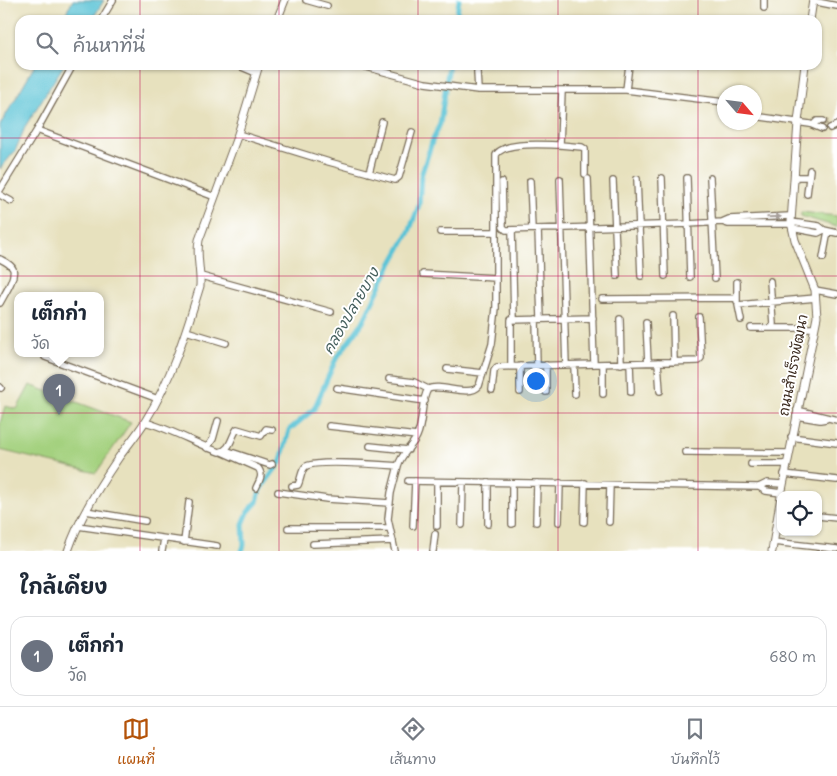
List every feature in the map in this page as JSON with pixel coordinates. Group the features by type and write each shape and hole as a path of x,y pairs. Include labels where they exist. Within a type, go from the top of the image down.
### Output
{"street":[{"path":"104,15 113,0"},
{"path":"278,15 285,0"},
{"path":"306,0 327,6"},
{"path":"764,0 764,8"},
{"path":"811,15 813,1 837,6"},
{"path":"0,190 71,70"},
{"path":"249,70 256,73"},
{"path":"68,551 78,526 112,467 145,422 158,399 186,331 200,286 199,240 238,134 257,70"},
{"path":"377,70 425,83 478,90 626,90 717,101"},
{"path":"626,90 629,70"},
{"name":"ถนนสำเร็จพัฒนา","path":"781,491 815,328 815,290 791,222 803,176 800,123 805,70"},
{"path":"477,72 478,90"},
{"path":"560,145 562,91"},
{"path":"762,117 811,124 823,121"},
{"path":"369,173 382,122"},
{"path":"811,124 815,128 822,129"},
{"path":"37,130 215,197"},
{"path":"238,134 392,180 397,179 412,132"},
{"path":"389,379 414,382 428,389 434,387 470,391 476,389 480,384 492,344 494,327 496,278 495,160 497,152 507,147 560,145 582,147 585,149 590,227 594,364"},
{"path":"803,176 807,194"},
{"path":"662,178 665,276"},
{"path":"686,178 690,278"},
{"path":"710,178 715,278"},
{"path":"560,179 566,365"},
{"path":"637,179 641,276"},
{"path":"530,181 535,229 538,319 537,366"},
{"path":"613,181 616,276"},
{"path":"502,182 503,227 506,230 722,222 728,224 749,221 791,222 818,233 826,231 837,233"},
{"path":"0,196 11,201"},
{"path":"512,230 514,319"},
{"path":"823,258 826,231"},
{"path":"440,232 495,232"},
{"path":"0,258 12,266 13,271 0,303"},
{"path":"422,274 496,278"},
{"path":"200,276 331,312"},
{"path":"770,281 773,324"},
{"path":"738,282 736,298 740,320"},
{"path":"815,290 837,294"},
{"path":"602,299 736,298"},
{"path":"738,305 816,298"},
{"path":"673,316 674,362"},
{"path":"492,390 496,367 700,360 699,317"},
{"path":"511,366 511,320 593,318"},
{"path":"620,319 620,364"},
{"path":"646,322 648,362"},
{"path":"751,328 815,328"},
{"path":"186,331 226,344"},
{"path":"45,357 158,399"},
{"path":"658,362 660,391"},
{"path":"630,363 631,392"},
{"path":"603,364 604,394"},
{"path":"546,365 546,392"},
{"path":"574,365 575,394"},
{"path":"520,366 520,392"},
{"path":"447,369 483,373"},
{"path":"337,388 424,401"},
{"path":"395,551 389,528 390,503 402,456 417,436 428,389"},
{"path":"796,413 820,420 837,420"},
{"path":"207,448 213,439 218,421"},
{"path":"145,422 161,426 207,448 224,451 270,466 272,464"},
{"path":"329,426 417,436"},
{"path":"224,451 237,429 261,436 266,430 272,430"},
{"path":"791,437 837,443"},
{"path":"370,446 408,450"},
{"path":"224,451 261,471 262,477 256,488"},
{"path":"685,452 788,453"},
{"path":"292,486 298,485 304,468 310,464 334,462 398,466"},
{"path":"751,464 786,464"},
{"path":"784,474 837,480"},
{"path":"413,526 412,481 759,487 767,483 782,484"},
{"path":"437,482 437,526"},
{"path":"462,525 463,482"},
{"path":"488,482 488,524"},
{"path":"512,482 512,524"},
{"path":"536,522 537,483"},
{"path":"559,522 560,483"},
{"path":"584,522 585,483"},
{"path":"609,522 610,485"},
{"path":"759,487 766,492 777,494"},
{"path":"278,492 327,500 390,503"},
{"path":"184,542 189,502"},
{"path":"86,511 145,521"},
{"path":"822,516 837,518"},
{"name":"ถนนสำเร็จพัฒนา","path":"772,551 777,524"},
{"path":"78,526 217,546"},
{"path":"288,528 389,528"},
{"path":"433,551 436,534"},
{"path":"162,551 164,539"},
{"path":"313,544 393,541"},
{"path":"773,542 837,549"}],"green space":[{"path":"801,212 837,216 837,227 801,216"},
{"path":"30,385 131,422 96,473 0,450 0,423 5,406 17,409"}],"water":[{"path":"73,0 104,0 95,15 65,15"},
{"path":"32,70 61,70 26,125 15,151 0,169 0,125"}],"waterway":[{"name":"คลองปลายบาง","path":"457,15 459,0"},
{"name":"คลองปลายบาง","path":"242,551 244,545 243,524 248,512 257,502 260,490 281,461 289,430 314,409 336,359 363,322 409,232 419,205 421,176 440,124 448,70"}],"tunnel":[{"path":"823,121 830,123"}],"place":[{"name":"เต็กก่า","path":"59,415"}]}
